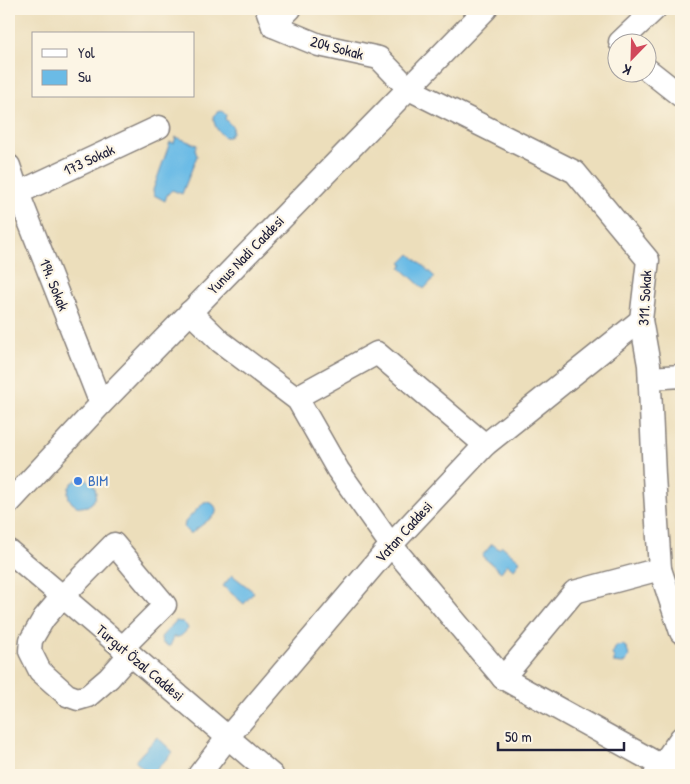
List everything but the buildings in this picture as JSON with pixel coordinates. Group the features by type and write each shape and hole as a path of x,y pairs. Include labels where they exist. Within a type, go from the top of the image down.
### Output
{"street":[{"path":"270,17 290,9"},
{"path":"631,32 655,9"},
{"name":"Yunus Nadi Caddesi","path":"9,503 101,404 409,89 483,10"},
{"name":"204 Sokak","path":"270,17 319,46 379,58 409,89"},
{"path":"658,78 681,96"},
{"name":"311. Sokak","path":"409,89 575,172 648,260 641,320 650,378 660,569 681,632"},
{"name":"173 Sokak","path":"18,193 159,127"},
{"name":"194. Sokak","path":"9,166 101,404"},
{"path":"190,312 221,342 298,400 338,470 390,545 503,678 666,772 681,738"},
{"name":"Vatan Caddesi","path":"199,775 390,545 485,444 641,320"},
{"path":"298,400 306,392 377,353 485,444"},
{"path":"650,378 681,376"},
{"path":"114,544 165,605 126,651 108,678 88,696 78,699 67,695 40,671 30,651 31,640 44,618 114,544"},
{"name":"Turgut Özal Caddesi","path":"9,551 272,775"},
{"path":"503,678 574,592 660,569"}],"water":[{"path":"222,111 226,115 225,119 233,127 229,137 222,135 214,122 213,116 217,112"},
{"path":"176,137 197,145 195,149 197,156 182,194 172,190 167,195 165,201 154,195 153,190 170,142 174,143"},
{"path":"410,254 435,277 424,289 400,267 403,265 401,263"},
{"path":"82,479 92,483 96,493 92,503 82,507 72,503 68,493 72,483"},
{"path":"204,502 210,502 214,505 216,509 215,515 192,533 189,533 184,528 185,522"},
{"path":"492,544 499,549 502,546 520,561 514,569 507,564 501,572 482,556"},
{"path":"232,575 254,592 244,604 223,586"},
{"path":"176,621 183,622 188,629 180,636 174,637 170,646 168,646 162,643 161,637"},
{"path":"623,645 627,648 629,656 622,664 614,663 612,655 616,646"},
{"path":"157,737 173,752 151,775 135,761"}],"place":[{"name":"BIM","path":"78,481"}]}
